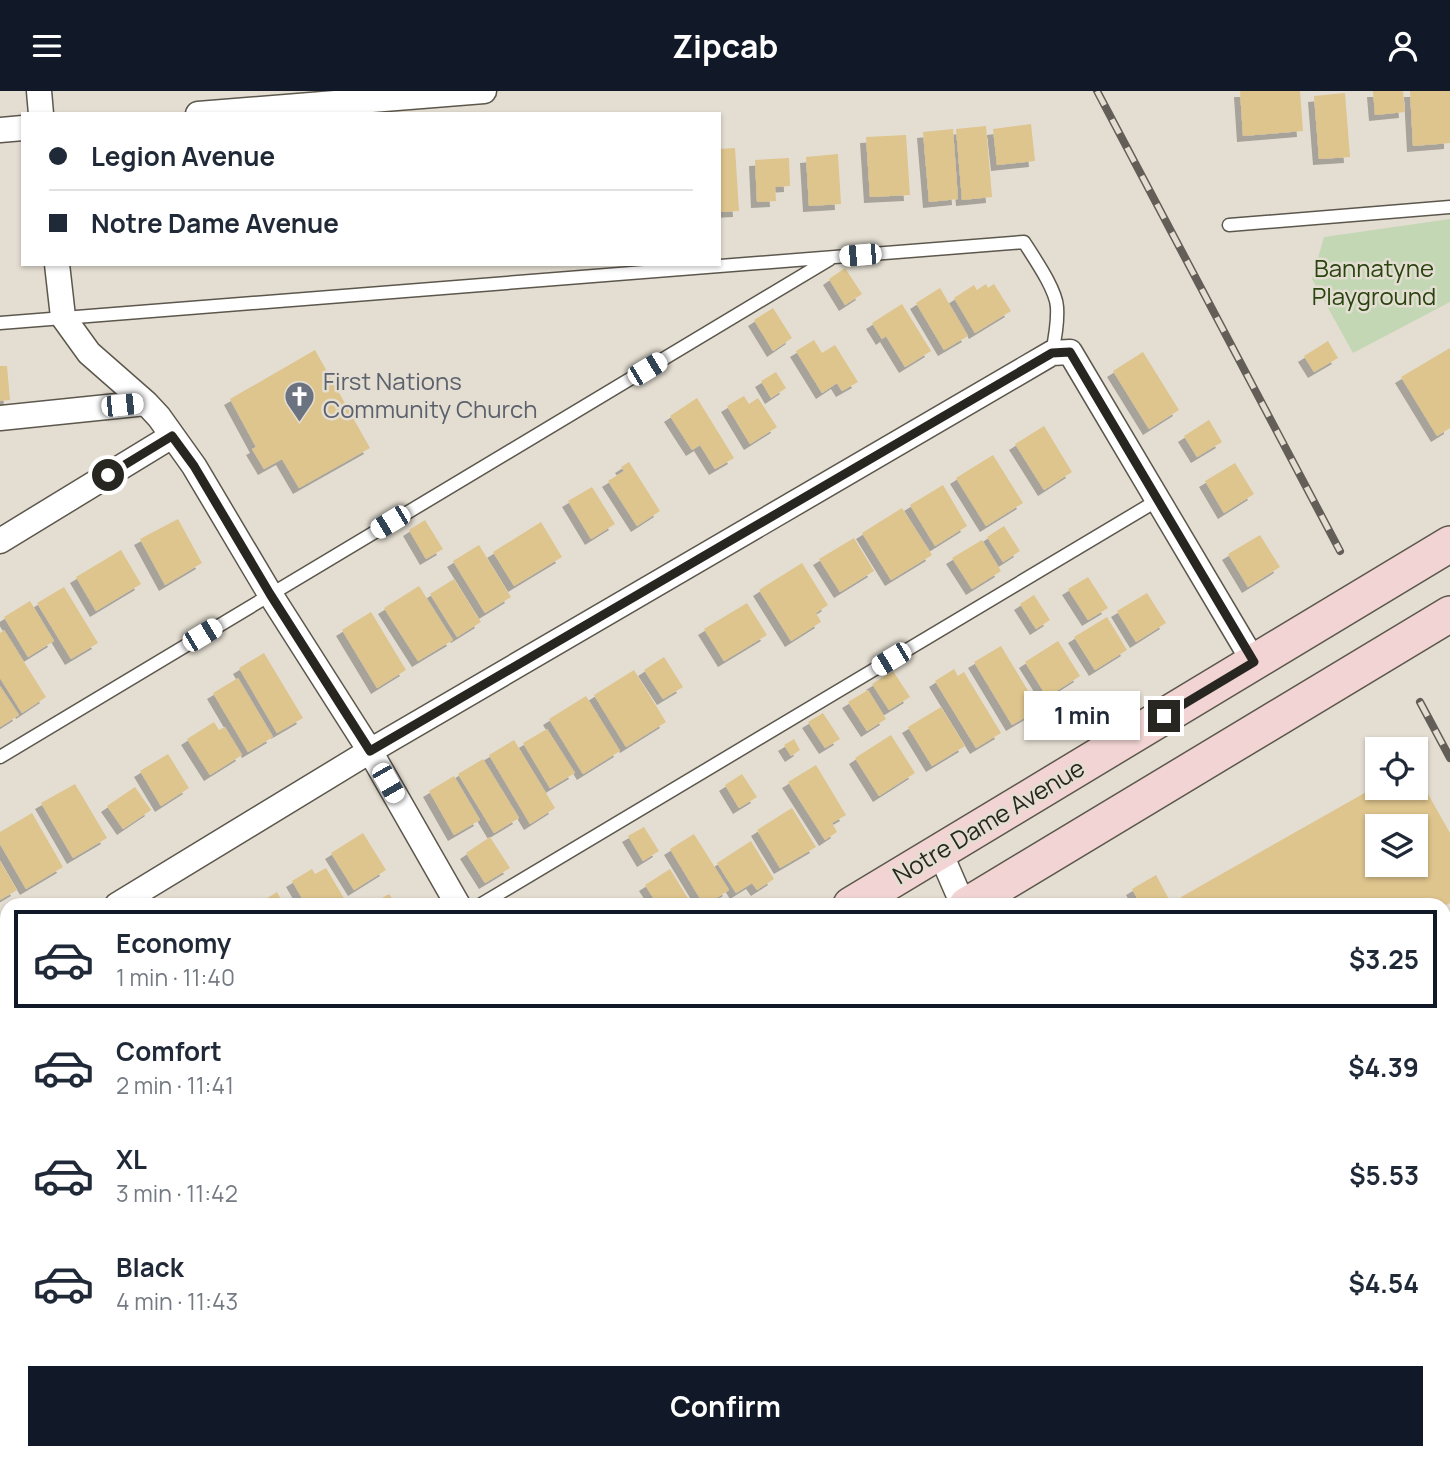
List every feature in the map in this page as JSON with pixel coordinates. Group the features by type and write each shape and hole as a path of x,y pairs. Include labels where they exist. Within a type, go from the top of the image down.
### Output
{"main road":[{"name":"Notre Dame Avenue","path":"863,898 1450,544"},
{"path":"977,898 1450,614"}],"street":[{"path":"40,91 41,112"},
{"path":"223,112 484,91"},
{"path":"0,130 21,128"},
{"path":"57,266 63,317 89,353 146,403 194,466 270,594 370,751 454,898"},
{"path":"128,898 370,751 1061,353 1158,500 1254,662"},
{"path":"0,418 146,403"},
{"path":"0,541 172,436"},
{"path":"940,852 962,898"}],"lane":[{"path":"1229,225 1450,207"},
{"path":"721,266 1024,242 1057,304 1061,353"},
{"path":"0,757 833,257"},
{"path":"0,323 718,266"},
{"path":"492,898 1158,500"}],"green space":[{"name":"Bannatyne Playground","path":"1450,219 1450,302 1353,353 1312,279 1324,237"}],"building":[{"path":"1240,91 1300,91 1303,131 1243,136"},
{"path":"1373,91 1403,91 1405,112 1375,115"},
{"path":"1410,91 1450,91 1450,143 1413,146"},
{"path":"1345,93 1350,157 1319,159 1314,96"},
{"path":"1031,124 1035,161 997,165 993,129"},
{"path":"986,126 992,197 962,200 956,129"},
{"path":"953,129 958,199 929,202 923,132"},
{"path":"906,135 910,195 870,197 866,137"},
{"path":"735,148 739,211 721,212 721,149"},
{"path":"838,154 841,204 809,206 806,157"},
{"path":"789,158 790,186 775,187 776,201 757,202 755,160"},
{"path":"845,268 862,294 845,305 829,279"},
{"path":"986,284 988,288 994,284 1011,311 975,333 954,298 974,285 977,290"},
{"path":"940,288 968,336 944,350 916,303"},
{"path":"902,304 931,351 905,367 886,336 882,339 872,323"},
{"path":"773,308 792,338 773,351 754,320"},
{"path":"814,340 822,353 835,345 858,382 842,391 837,383 822,393 796,351"},
{"path":"1328,341 1338,358 1314,372 1304,356"},
{"path":"1450,348 1450,428 1437,436 1401,377"},
{"name":"First Nations Community Church","path":"315,350 370,448 299,488 282,459 264,469 252,449 256,447 230,399"},
{"path":"1143,352 1179,410 1149,429 1113,371"},
{"path":"0,366 7,366 10,400 0,401"},
{"path":"776,372 786,388 771,398 761,381"},
{"path":"744,396 749,404 758,398 777,427 750,444 727,406"},
{"path":"697,398 734,458 715,469 700,445 692,450 670,416"},
{"path":"1209,420 1222,442 1197,457 1184,436"},
{"path":"1044,426 1072,472 1044,490 1015,444"},
{"path":"993,455 1023,503 986,526 956,478"},
{"path":"629,462 660,511 637,526 608,481 624,471 621,467"},
{"path":"1235,463 1254,494 1224,513 1205,481"},
{"path":"943,485 967,526 935,546 910,505"},
{"path":"592,487 615,524 591,539 568,501"},
{"path":"902,508 932,555 891,580 862,533"},
{"path":"178,519 202,563 165,585 140,539"},
{"path":"425,520 443,549 426,559 409,530"},
{"path":"541,522 562,557 514,586 493,552"},
{"path":"1004,526 1020,551 1003,562 987,537"},
{"path":"1260,535 1280,567 1248,587 1228,554"},
{"path":"854,538 874,571 840,592 819,559"},
{"path":"982,540 1001,571 972,589 952,558"},
{"path":"479,545 511,597 485,613 453,561"},
{"path":"121,550 141,584 96,611 76,577"},
{"path":"802,563 828,605 816,613 821,622 791,641 759,590"},
{"path":"1088,577 1108,608 1088,620 1068,589"},
{"path":"454,579 481,622 457,637 430,594"},
{"path":"419,586 453,640 418,661 384,608"},
{"path":"64,587 98,643 71,659 37,603"},
{"path":"1147,593 1166,623 1136,642 1117,611"},
{"path":"1034,595 1050,620 1036,629 1020,604"},
{"path":"30,601 54,641 28,657 4,617"},
{"path":"747,603 767,635 724,661 704,629"},
{"path":"371,612 406,670 377,688 342,630"},
{"path":"1107,617 1127,650 1095,670 1074,637"},
{"path":"4,630 46,697 22,713 0,678 0,633"},
{"path":"1058,641 1080,676 1047,697 1025,662"},
{"path":"1001,646 1039,709 1012,725 974,662"},
{"path":"264,653 303,718 277,733 239,668"},
{"path":"664,657 683,687 663,699 644,670"},
{"path":"954,669 958,676 964,672 1001,733 976,748 935,681"},
{"path":"634,670 666,722 626,747 594,695"},
{"path":"893,671 910,697 889,710 872,684"},
{"path":"238,678 273,737 248,752 213,693"},
{"path":"0,686 19,715 0,727"},
{"path":"868,690 886,719 867,731 848,702"},
{"path":"586,696 620,751 583,774 549,719"},
{"path":"941,707 965,746 932,766 908,727"},
{"path":"823,713 840,739 825,748 808,722"},
{"path":"214,722 219,730 225,727 242,755 210,775 187,739"},
{"path":"547,729 575,773 550,788 523,743"},
{"path":"891,735 915,773 879,796 855,758"},
{"path":"794,739 800,750 791,756 784,745"},
{"path":"514,740 555,808 530,824 489,755"},
{"path":"168,754 189,788 161,806 140,771"},
{"path":"483,759 519,818 494,833 458,774"},
{"path":"816,765 846,815 832,823 837,832 825,840 788,782"},
{"path":"742,774 757,797 739,808 725,785"},
{"path":"454,776 480,820 454,835 429,791"},
{"path":"75,784 107,838 73,858 41,803"},
{"path":"135,787 151,810 123,829 107,806"},
{"path":"1365,793 1365,800 1428,800 1428,794 1450,833 1450,898 1181,897"},
{"path":"792,808 816,847 780,868 757,830"},
{"path":"32,813 63,867 26,889 0,844 0,832"},
{"path":"644,827 659,851 643,861 628,836"},
{"path":"363,833 386,870 354,890 331,853"},
{"path":"694,834 729,890 717,898 700,898 670,849"},
{"path":"490,837 510,868 485,883 466,853"},
{"path":"751,841 774,879 757,890 752,883 736,893 717,863"},
{"path":"0,861 17,890 0,898"},
{"path":"326,868 344,898 302,898 292,881 312,869 315,874"},
{"path":"670,869 688,898 653,898 645,885"},
{"path":"1156,875 1168,898 1137,898 1132,889"},
{"path":"277,892 280,898 267,898"}],"railway":[{"path":"1097,91 1340,551"},
{"path":"1420,702 1450,758"}],"place":[{"name":"First Nations Community Church","path":"300,423"}],"route":[{"path":"108,475 172,436 194,466 270,594 370,751 1052,353 1070,352 1254,662 1164,716"}]}
